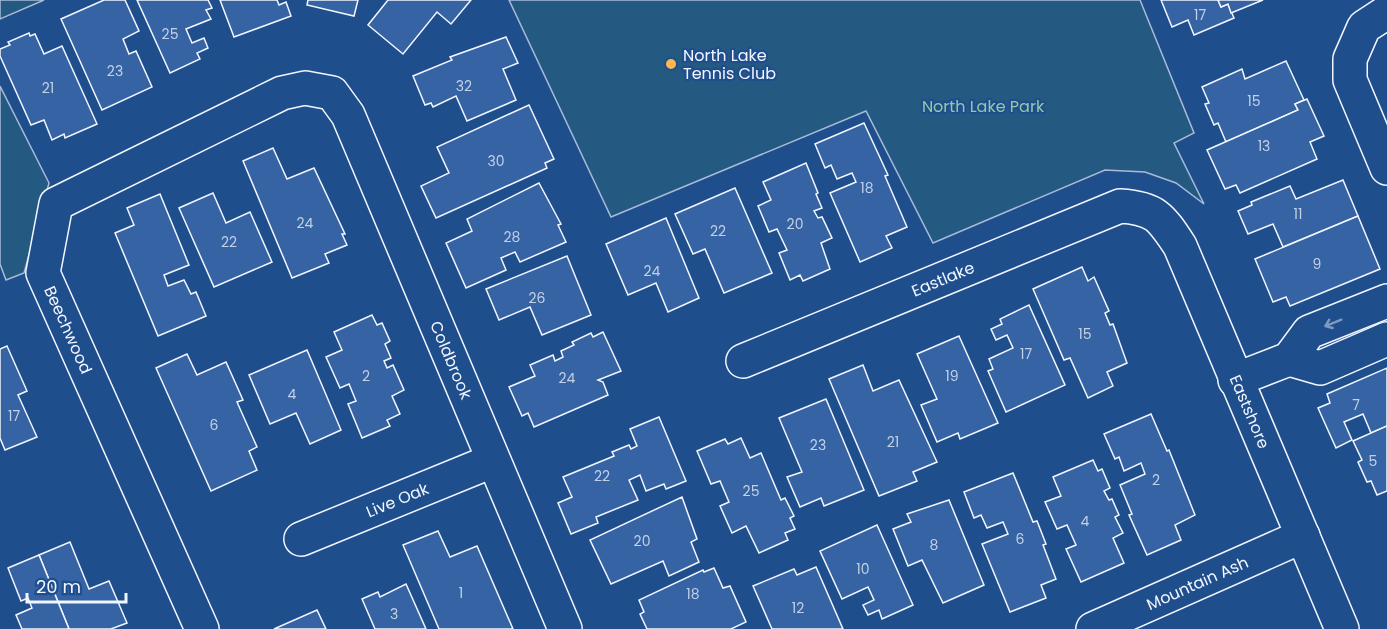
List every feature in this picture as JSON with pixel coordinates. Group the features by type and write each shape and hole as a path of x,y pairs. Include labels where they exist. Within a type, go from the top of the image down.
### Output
{"street":[{"path":"1387,12 1364,27 1350,59 1350,80 1387,168"},
{"name":"Beechwood","path":"202,629 43,273 56,204 282,93 305,88 332,93"},
{"name":"Coldbrook","path":"332,93 348,115 492,461 565,629"},
{"name":"Eastlake","path":"743,361 1120,206 1143,207"},
{"name":"Eastshore","path":"1143,207 1165,223 1179,246 1342,629"},
{"path":"1236,380 1289,359 1309,332 1387,301"},
{"path":"1289,359 1320,368 1387,339"},
{"name":"Live Oak","path":"301,539 492,461"},
{"name":"Mountain Ash","path":"1093,629 1303,536"}],"green space":[{"path":"0,0 44,0 0,19"},
{"name":"North Lake Park","path":"509,0 1140,0 1194,133 1174,143 1204,204 1176,183 1145,172 1105,170 933,243 866,111 611,217"},
{"path":"0,86 49,183 24,273 6,280 0,264"}],"building":[{"path":"104,0 125,0 139,31 123,39 129,54 136,51 152,87 102,110 61,19"},
{"path":"137,0 208,0 212,8 206,10 211,19 186,29 192,43 204,38 208,48 197,53 200,59 170,73"},
{"path":"220,0 277,0 279,5 286,2 291,16 234,37"},
{"path":"308,0 358,0 354,16 307,5"},
{"path":"388,0 471,0 451,24 437,12 403,54 368,25"},
{"path":"1161,0 1218,0 1221,7 1228,4 1234,18 1194,35 1188,20 1172,27"},
{"path":"1218,0 1263,0 1231,13 1228,4 1221,7"},
{"path":"29,33 30,36 35,34 44,54 62,46 97,124 65,138 64,134 52,140 44,120 31,125 0,56 0,49 10,45 8,42"},
{"path":"506,37 518,63 503,69 516,100 467,121 456,96 433,107 431,103 425,105 413,76 452,60 450,57"},
{"path":"1286,61 1304,100 1295,104 1298,110 1226,142 1218,123 1214,125 1205,104 1209,103 1202,87 1242,69 1245,79"},
{"path":"1307,99 1324,136 1310,142 1317,159 1240,193 1236,185 1225,189 1207,150 1298,110 1295,104"},
{"path":"529,105 554,159 545,163 547,168 436,218 421,186 449,173 437,147"},
{"path":"864,123 888,175 885,176 907,227 886,236 892,248 860,262 830,193 856,182 852,173 837,179 831,165 825,168 815,144"},
{"path":"273,148 287,179 314,168 345,234 342,234 347,245 325,254 329,263 292,278 243,161"},
{"path":"806,163 822,208 814,211 818,218 822,217 832,238 821,243 830,269 803,281 800,275 790,280 779,253 787,250 777,229 769,232 758,206 771,200 763,182"},
{"path":"1343,180 1358,216 1283,247 1273,224 1248,234 1238,211 1252,205 1251,202 1290,186 1296,199"},
{"path":"539,183 561,224 558,225 566,242 520,262 515,252 501,258 506,270 466,288 446,243 472,231 467,219"},
{"path":"735,188 772,273 724,293 705,249 693,254 675,214"},
{"path":"213,193 226,223 250,212 272,262 214,287 179,208"},
{"path":"160,194 189,265 164,275 168,286 184,280 191,294 196,292 206,316 158,336 115,233 134,225 127,208"},
{"path":"1358,216 1380,269 1290,306 1286,297 1273,302 1255,259"},
{"path":"666,218 699,298 668,312 656,283 628,295 606,244"},
{"path":"567,256 591,315 542,335 530,307 499,320 486,289"},
{"path":"1082,267 1088,281 1094,277 1109,311 1105,313 1110,325 1113,324 1127,363 1107,372 1113,386 1088,398 1070,358 1064,360 1033,289"},
{"path":"1029,305 1065,385 1006,412 988,371 993,369 989,359 1013,348 1007,335 996,340 991,329 1002,324 1000,319"},
{"path":"372,315 377,325 382,323 390,341 385,344 391,358 384,361 387,368 393,365 404,390 392,396 400,414 387,420 390,426 362,438 348,404 356,401 349,384 340,388 326,357 342,350 334,332"},
{"path":"603,332 621,371 598,380 603,382 608,395 534,427 528,413 522,416 509,387 535,376 530,365 553,355 555,361 563,357 561,351 574,345 572,342 591,333 593,337"},
{"path":"959,336 998,423 960,439 958,433 937,442 921,405 937,399 917,354"},
{"path":"7,346 27,391 18,395 37,437 5,450 0,438 0,349"},
{"path":"307,350 341,430 310,444 296,413 270,424 249,375"},
{"path":"187,354 197,375 226,362 243,400 237,402 257,447 249,451 257,470 211,491 156,368"},
{"path":"863,365 873,391 899,380 937,462 913,472 917,481 879,496 829,379"},
{"path":"1387,368 1387,426 1371,433 1363,414 1344,422 1352,440 1336,448 1318,408 1330,403 1327,394"},
{"path":"826,399 864,490 824,506 821,498 800,507 787,477 802,472 779,418"},
{"path":"1151,414 1167,451 1169,450 1195,515 1175,525 1181,540 1147,555 1129,515 1132,514 1120,485 1145,474 1141,463 1124,471 1119,457 1115,459 1104,434"},
{"path":"659,417 686,481 666,489 664,484 646,491 640,475 629,480 638,500 596,517 598,523 571,534 558,503 572,497 563,477 614,456 612,452 629,445 631,449 637,446 630,429"},
{"path":"1387,426 1387,491 1377,495 1371,481 1367,482 1358,462 1362,460 1353,441"},
{"path":"741,438 750,458 761,453 781,500 785,498 794,516 790,518 795,529 785,533 788,540 759,553 746,526 732,533 720,506 729,502 720,481 711,484 697,451 725,439 728,444"},
{"path":"1093,460 1098,471 1102,469 1110,488 1104,491 1109,500 1112,499 1119,515 1115,517 1123,533 1113,538 1124,563 1081,582 1066,549 1076,545 1067,525 1057,529 1045,502 1061,496 1053,477"},
{"path":"1013,473 1033,522 1037,521 1056,579 1041,585 1046,598 1010,612 982,544 1008,534 1003,522 987,528 981,515 974,518 964,492"},
{"path":"682,497 697,539 691,542 699,562 669,576 663,561 611,584 590,540"},
{"path":"949,500 984,585 943,603 922,560 908,566 893,529 911,522 907,514"},
{"path":"877,525 913,605 882,619 879,610 868,615 863,605 874,600 868,587 842,599 820,551"},
{"path":"438,531 450,557 477,546 513,629 439,629 403,545"},
{"path":"70,542 89,589 109,581 127,623 111,629 69,629 39,555"},
{"path":"39,555 69,629 22,629 16,615 32,608 28,598 21,601 8,568"},
{"path":"816,567 843,629 772,629 753,586 794,569 797,575"},
{"path":"714,568 723,588 730,586 746,622 731,629 647,629 640,614 644,612 639,600 703,570 704,572"},
{"path":"406,584 426,629 375,629 362,599 378,592 380,597"},
{"path":"317,610 326,629 274,629"}],"place":[{"name":"North Lake Tennis Club","path":"671,64"}]}
